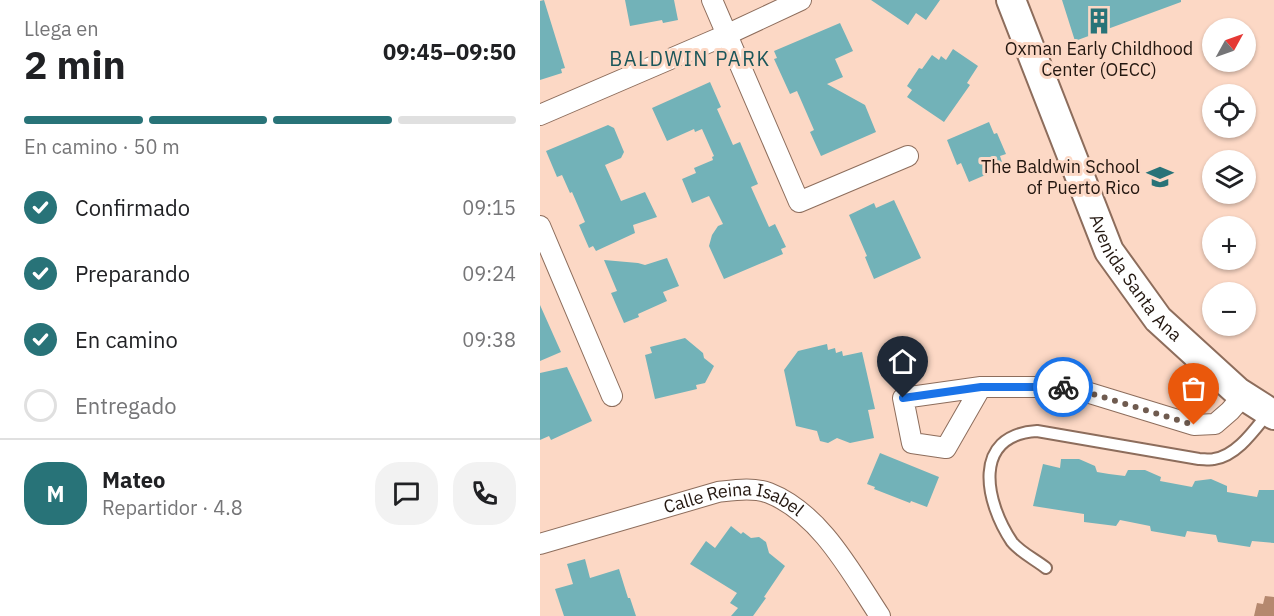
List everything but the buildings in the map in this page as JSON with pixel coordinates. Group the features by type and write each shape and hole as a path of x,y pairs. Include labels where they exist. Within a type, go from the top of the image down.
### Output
{"street":[{"path":"712,0 799,202 908,156"},
{"path":"540,115 801,0"},
{"name":"Avenida Santa Ana","path":"1011,0 1109,251 1158,319 1244,396 1271,414"},
{"path":"540,226 612,396"},
{"path":"981,387 1070,387 1194,425 1215,424 1244,396"},
{"name":"Calle Reina Isabel","path":"540,544 718,492 742,489 767,492 807,515 845,562 880,616"}],"lane":[{"path":"1046,567 1013,544 996,509 989,486 989,476 992,458 1001,443 1015,435 1037,431 1199,459 1215,459 1231,452 1271,414"}],"shaded area":[{"path":"1265,596 1274,597 1274,616 1254,616 1257,603 1263,604"}],"way so far":[{"path":"1063,387 1125,402 1194,425"}],"place":[{"name":"Oxman Early Childhood Center (OECC)","path":"1099,21"},
{"name":"The Baldwin School of Puerto Rico","path":"1160,177"}],"district":[{"name":"BALDWIN PARK","path":"690,59"}],"route":[{"path":"903,398 981,387 1063,387"}]}
